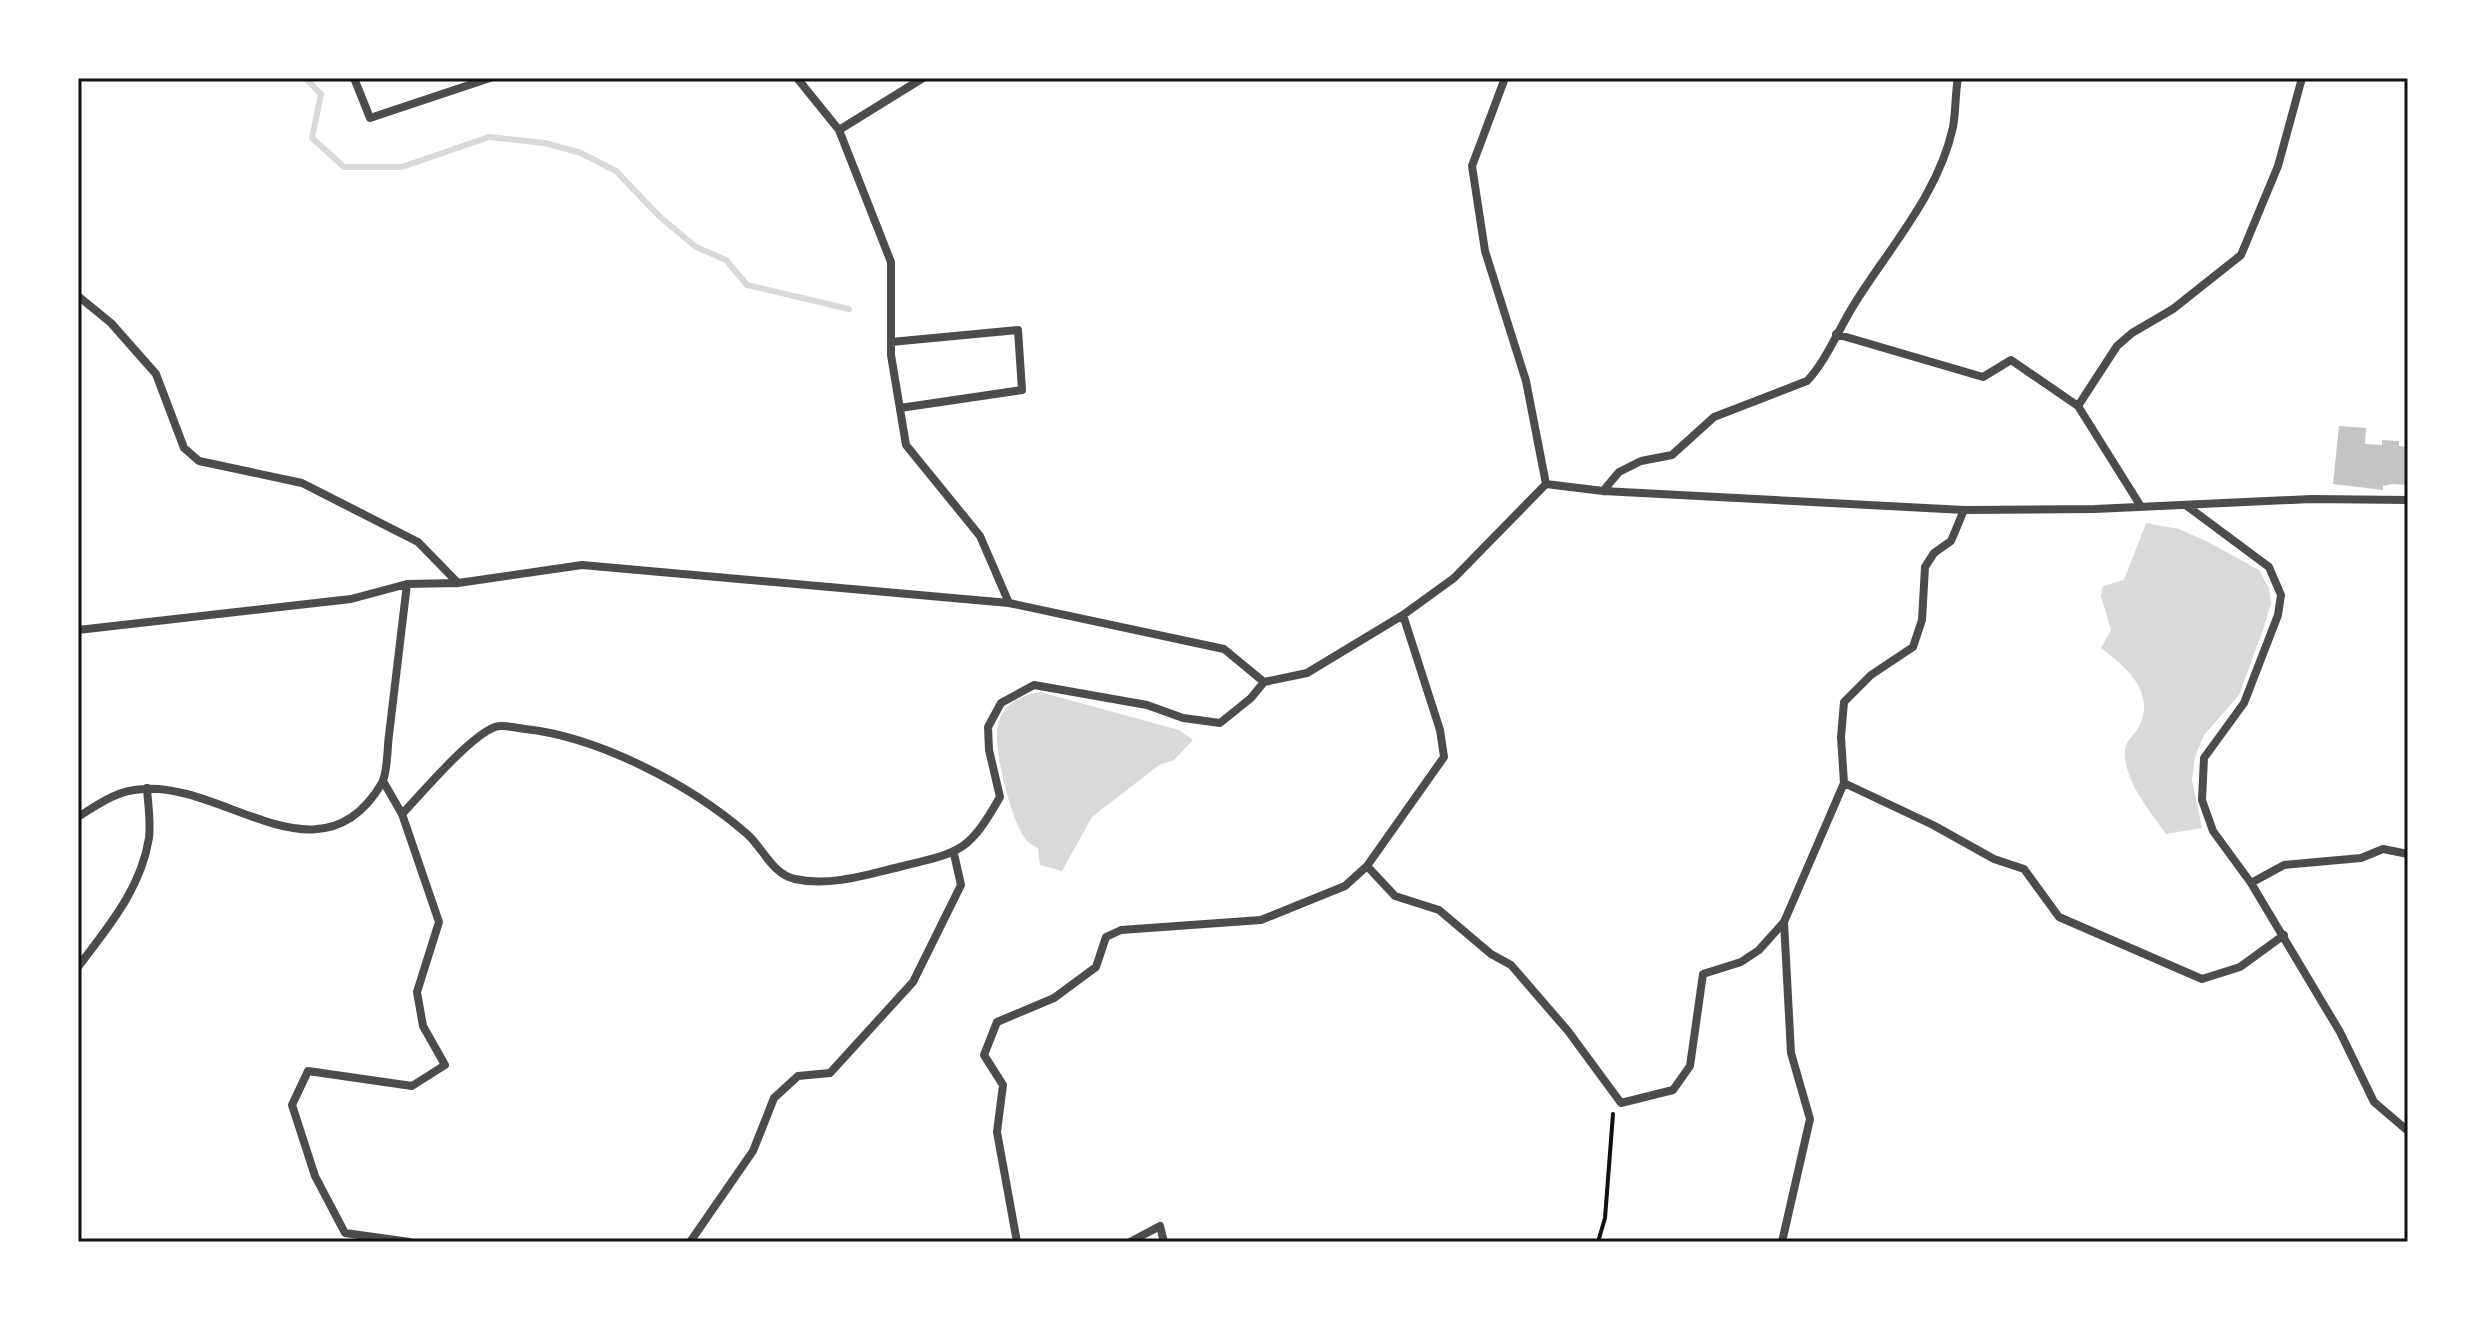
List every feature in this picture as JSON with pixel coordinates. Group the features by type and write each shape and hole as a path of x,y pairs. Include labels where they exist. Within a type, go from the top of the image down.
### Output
{"street":[{"path":"354,78 370,118 490,78"},
{"path":"797,78 839,130 891,262 891,342 906,445 980,536 1009,603"},
{"path":"839,130 923,78"},
{"path":"1505,78 1472,166 1485,251 1526,381 1546,484"},
{"path":"1603,491 1619,472 1641,461 1672,455 1714,417 1807,381 1817,370 1836,334 1903,233 1935,175 1953,126 1958,78"},
{"path":"2078,406 2117,346 2230,267 2241,255 2278,166 2302,78"},
{"path":"78,296 111,323 156,374 184,448 199,461 302,483 418,542 458,583"},
{"path":"891,342 1018,330 1022,390 900,408"},
{"path":"1836,334 1983,377 2011,360 2078,406 2140,505"},
{"path":"1546,484 1603,491 1964,510 2095,509 2311,499 2408,500"},
{"path":"402,814 478,737 497,726 547,731 629,758 748,835 775,868 794,879 843,880 954,854 978,836 1000,797 989,750 988,727 1001,703 1034,685 1147,705 1183,718 1220,723 1251,698 1264,682 1307,673 1403,615 1454,578 1546,484"},
{"path":"2187,506 2269,567 2281,595 2278,615 2244,703 2210,746 2202,775 2202,800 2213,831 2284,935 2340,1032 2374,1102 2408,1131"},
{"path":"1367,866 1395,896 1439,910 1491,954 1511,965 1568,1031 1621,1103 1664,1093 1681,1083 1690,1066 1703,974 1741,962 1759,950 1784,922 1844,783 1841,737 1844,702 1871,675 1913,647 1922,620 1925,567 1934,553 1951,541 1964,510"},
{"path":"78,630 351,599 407,584 458,583 582,565 1009,603 1224,649 1264,682"},
{"path":"78,817 116,793 147,788 194,796 277,826 304,831 330,828 355,813 383,781 407,584"},
{"path":"1017,1242 997,1132 1003,1085 984,1055 997,1022 1054,998 1096,967 1106,937 1121,930 1261,920 1345,886 1367,866 1444,757 1440,730 1403,615"},
{"path":"383,781 402,814 439,922 417,992 423,1026 445,1065 412,1086 308,1071 292,1105 315,1176 345,1233 410,1242"},
{"path":"1844,783 1933,825 1994,859 2024,869 2059,917 2202,979 2240,967 2284,935"},
{"path":"78,967 125,904 141,868 150,835 147,788"},
{"path":"2251,883 2284,865 2361,858 2383,849 2408,854"},
{"path":"690,1242 753,1151 774,1098 798,1076 830,1073 913,982 961,885 954,854"},
{"path":"1782,1242 1810,1119 1791,1053 1784,922"},
{"path":"1130,1242 1160,1226 1164,1242"}],"path":[{"path":"1598,1242 1605,1218 1611,1116 1621,1103"}],"shaded area":[{"path":"2146,523 2179,529 2259,570 2269,588 2271,604 2239,695 2204,735 2195,757 2192,780 2202,828 2166,834 2139,795 2126,762 2126,745 2143,717 2142,694 2130,674 2101,648 2111,630 2101,596 2103,586 2124,580"},
{"path":"1040,692 1179,730 1193,740 1174,760 1159,765 1092,817 1062,871 1040,865 1038,848 1027,841 1021,832 1010,803 998,750 998,725 1004,711 1020,698"}],"building":[{"path":"2339,426 2366,428 2365,444 2382,445 2382,440 2399,441 2399,446 2408,447 2408,485 2392,484 2383,486 2383,490 2333,484"}],"waterway":[{"path":"305,78 321,94 312,138 344,167 402,167 489,137 545,143 581,153 616,171 659,216 696,247 726,260 747,285 849,309"}]}
